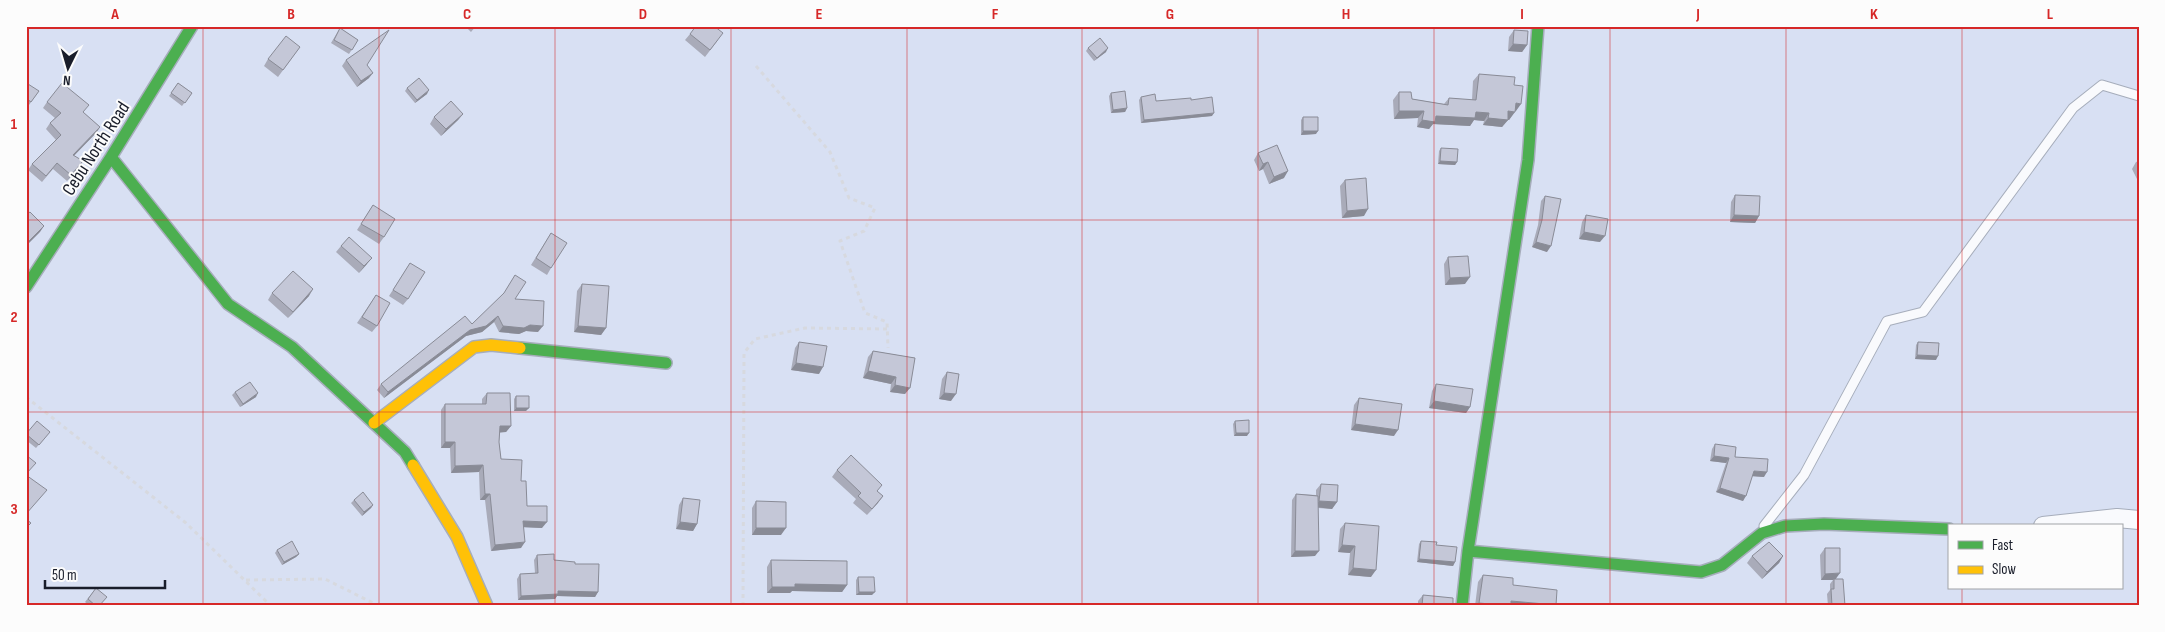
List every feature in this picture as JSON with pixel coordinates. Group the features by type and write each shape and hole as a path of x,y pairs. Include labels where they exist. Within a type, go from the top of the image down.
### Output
{"street":[{"name":"Cebu North Road","path":"26,287 111,157 192,26"},
{"path":"1462,606 1468,551 1528,160 1538,26"},
{"path":"111,157 228,304 292,347 404,452 457,537 488,606"},
{"path":"374,423 474,347 491,345 666,363"},
{"path":"2062,524 2117,518 2139,520"},
{"path":"1468,551 1701,572 1714,570 1727,563 1762,533 1774,529 1800,525 1948,528"}],"lane":[{"path":"1753,540 1804,476 1887,321 1923,312 2073,108 2102,85 2139,96"}],"path":[{"path":"756,66 830,152 849,198 875,208 864,231 840,241 865,312 887,322 888,348"},
{"path":"743,606 744,353 755,338 805,328 887,328"},
{"path":"26,397 186,523 271,606"},
{"path":"245,580 325,579 379,606"}],"building":[{"path":"696,26 714,26 723,33 710,50 690,34"},
{"path":"340,28 358,40 352,50 334,40"},
{"path":"389,30 367,65 373,73 361,81 346,60"},
{"path":"1514,30 1528,31 1527,45 1513,44"},
{"path":"286,36 300,47 283,70 268,59"},
{"path":"1100,38 1108,48 1097,58 1088,48"},
{"path":"1479,74 1515,77 1514,85 1523,86 1521,104 1516,103 1515,112 1508,111 1508,120 1488,118 1489,113 1476,112 1475,118 1436,116 1435,122 1422,120 1424,111 1399,111 1399,92 1411,92 1412,99 1448,105 1449,98 1476,100"},
{"path":"419,78 429,90 417,100 407,88"},
{"path":"62,83 89,105 83,112 100,127 73,155 83,161 71,175 57,163 46,176 32,164 61,135 50,123 61,113 47,102"},
{"path":"178,83 192,93 185,103 171,93"},
{"path":"28,84 39,91 31,102 26,98 26,86"},
{"path":"1125,91 1127,108 1113,110 1111,93"},
{"path":"1155,94 1156,101 1212,97 1214,113 1144,120 1141,97"},
{"path":"451,101 463,114 446,129 434,117"},
{"path":"1303,117 1318,117 1318,131 1303,131"},
{"path":"1277,145 1288,171 1274,177 1268,162 1263,164 1258,153"},
{"path":"1441,148 1458,149 1457,162 1440,161"},
{"path":"1366,178 1368,209 1347,211 1345,180"},
{"path":"1735,195 1760,196 1759,216 1734,215"},
{"path":"1545,196 1561,199 1551,246 1536,242 1542,220"},
{"path":"373,205 395,219 384,237 361,224"},
{"path":"30,212 44,226 26,244 26,215"},
{"path":"1586,215 1608,219 1605,236 1584,232"},
{"path":"551,233 567,243 551,268 536,258"},
{"path":"349,237 372,258 364,266 341,246"},
{"path":"1468,256 1470,277 1450,278 1448,257"},
{"path":"410,263 425,272 408,299 393,290"},
{"path":"293,271 313,289 293,312 272,293"},
{"path":"515,275 526,282 515,299 544,301 543,326 530,325 524,328 503,326 498,316 486,326 470,330 388,392 381,384 465,316 472,324 504,293"},
{"path":"582,284 609,286 606,328 578,326"},
{"path":"376,295 390,303 377,326 362,317"},
{"path":"799,342 827,346 823,367 796,363"},
{"path":"1918,342 1939,343 1938,356 1917,355"},
{"path":"873,351 915,358 910,388 895,385 896,377 868,371"},
{"path":"947,372 959,374 956,394 944,393"},
{"path":"250,382 258,393 243,404 235,392"},
{"path":"1436,384 1473,389 1470,407 1434,401"},
{"path":"487,393 510,393 511,426 500,426 501,459 522,460 521,481 526,481 527,506 547,506 547,522 523,521 525,542 495,545 490,494 485,494 483,465 455,466 455,442 445,442 445,404 486,404"},
{"path":"516,396 529,396 529,408 516,408"},
{"path":"1359,398 1402,404 1398,430 1355,424"},
{"path":"1249,420 1249,433 1236,433 1235,421"},
{"path":"37,421 50,432 39,445 26,434"},
{"path":"1715,444 1736,447 1735,457 1768,459 1767,472 1754,471 1746,496 1720,488 1729,458 1714,456"},
{"path":"26,455 36,463 26,474"},
{"path":"851,455 882,485 877,491 883,496 872,509 858,496 861,493 837,470"},
{"path":"26,475 47,490 26,514"},
{"path":"1321,484 1338,485 1337,502 1319,501"},
{"path":"363,492 373,505 364,512 354,500"},
{"path":"1296,494 1318,496 1319,551 1295,551"},
{"path":"683,498 700,500 697,524 680,522"},
{"path":"756,501 786,502 786,528 756,528"},
{"path":"26,519 31,523 26,528"},
{"path":"1345,523 1379,526 1376,570 1353,568 1355,546 1342,545"},
{"path":"292,541 299,554 284,562 277,550"},
{"path":"1421,541 1437,542 1436,545 1457,547 1455,562 1419,559"},
{"path":"1769,542 1783,556 1767,572 1752,556"},
{"path":"1825,548 1840,548 1840,573 1825,574"},
{"path":"554,554 554,560 575,562 575,564 599,564 598,592 558,591 558,594 521,596 520,574 538,573 537,555"},
{"path":"771,560 847,561 847,585 795,584 795,587 772,587"},
{"path":"1483,575 1513,578 1513,585 1557,590 1556,605 1511,601 1511,606 1490,606 1490,604 1479,603"},
{"path":"858,577 874,577 875,592 859,592"},
{"path":"1834,579 1843,579 1845,606 1832,606 1831,589 1834,589"},
{"path":"96,588 107,597 99,606 96,606 88,599"},
{"path":"1423,595 1453,598 1453,606 1422,606"}],"traffic: fast":[{"path":"26,287 111,157 192,26"},
{"path":"1462,606 1468,551 1528,160 1538,26"},
{"path":"111,157 228,304 292,347 405,452 413,465"},
{"path":"520,348 666,363"},
{"path":"1468,551 1701,572 1722,565 1762,533 1785,526 1824,524 1948,529"}],"traffic: slow":[{"path":"374,423 474,347 491,345 520,348"},
{"path":"413,465 457,537 487,606"}]}
